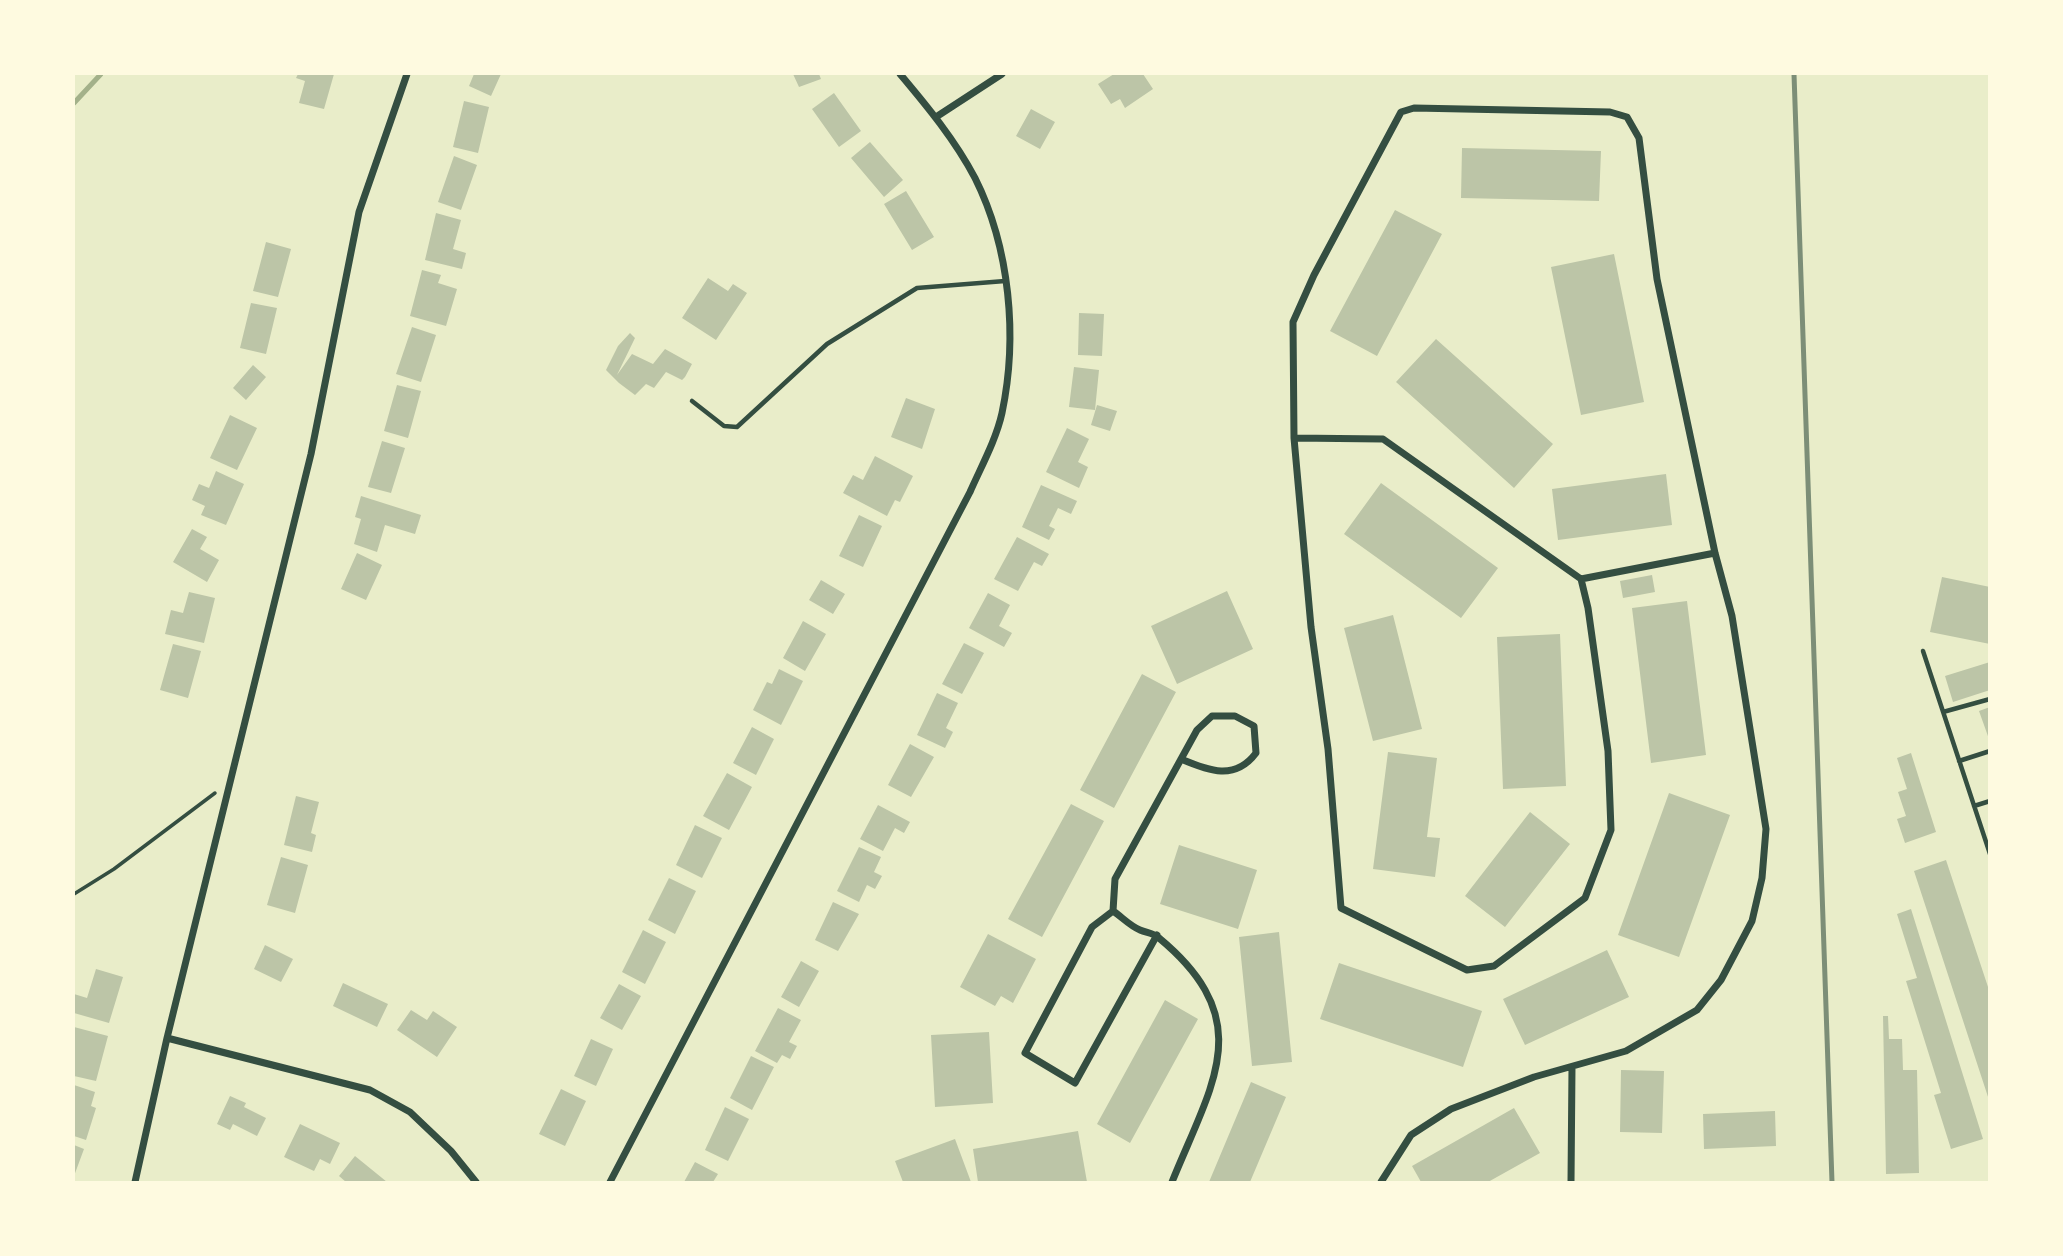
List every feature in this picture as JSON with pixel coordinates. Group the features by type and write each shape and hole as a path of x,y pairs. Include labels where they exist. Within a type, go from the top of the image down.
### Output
{"street":[{"path":"135,1182 167,1038 311,454 359,212 407,74"},
{"path":"610,1182 801,820 989,450 1002,416 1011,331 1005,281 991,217 979,187 936,117 900,74"},
{"path":"936,117 1002,74"},
{"path":"1294,438 1383,439 1581,579 1588,608 1608,751 1611,831 1585,898 1494,966 1467,970 1341,908 1328,749 1311,627 1294,438 1293,322 1314,275 1401,112 1414,108 1610,112 1627,117 1639,138 1657,279 1715,553 1732,616 1766,829 1762,878 1752,921 1721,980 1697,1010 1626,1051 1534,1077 1451,1109 1411,1135 1381,1182"},
{"path":"1581,579 1715,553"},
{"path":"1114,911 1115,879 1181,759 1197,730 1212,716 1235,716 1254,726 1256,753 1246,767 1224,772 1203,768 1181,759"},
{"path":"1114,911 1092,927 1025,1053 1075,1083 1157,935"},
{"path":"1114,911 1137,929 1157,935 1182,960 1210,994 1221,1033 1213,1080 1172,1182"},
{"path":"167,1038 370,1090 410,1112 450,1151 476,1182"},
{"path":"1571,1182 1572,1067"}],"lane":[{"path":"692,401 724,426 737,427 827,344 918,288 1005,281"},
{"path":"1923,651 1989,851"},
{"path":"1943,712 1990,699"},
{"path":"1959,761 1990,751"},
{"path":"1974,806 1990,801"}],"path":[{"path":"74,894 114,869 230,781"}],"building":[{"path":"298,74 334,74 324,109 299,103 305,81 296,78"},
{"path":"474,74 501,74 491,96 469,86"},
{"path":"793,74 819,74 821,79 799,87"},
{"path":"1114,74 1143,74 1153,89 1125,108 1120,99 1111,104 1098,84"},
{"path":"834,93 861,131 839,147 812,109"},
{"path":"464,101 489,107 478,153 453,147"},
{"path":"1031,109 1055,122 1040,149 1016,136"},
{"path":"870,142 903,180 884,197 851,158"},
{"path":"1462,148 1601,151 1599,201 1461,198"},
{"path":"454,156 477,165 461,210 438,202"},
{"path":"906,191 934,237 912,250 884,204"},
{"path":"1395,210 1442,234 1377,356 1330,331"},
{"path":"436,213 461,220 453,249 466,253 462,269 425,260"},
{"path":"266,242 291,249 278,297 253,291"},
{"path":"1614,254 1644,402 1581,415 1551,267"},
{"path":"422,270 441,275 438,283 457,289 446,326 410,316"},
{"path":"708,278 728,291 733,284 747,293 716,340 682,318"},
{"path":"251,303 277,308 266,354 240,348"},
{"path":"1079,313 1104,314 1102,356 1078,355"},
{"path":"412,327 436,335 421,382 396,374"},
{"path":"630,333 635,338 617,375 632,354 653,364 665,349 692,364 685,377 682,380 666,372 654,388 646,384 635,395 619,383 606,370 618,346"},
{"path":"1436,339 1553,444 1514,488 1396,382"},
{"path":"253,365 266,377 246,400 233,388"},
{"path":"1074,367 1099,370 1095,410 1069,407"},
{"path":"397,385 421,391 408,438 384,431"},
{"path":"906,398 935,409 922,449 891,437"},
{"path":"1097,405 1117,411 1110,431 1091,425"},
{"path":"230,415 257,428 237,470 210,458"},
{"path":"1067,428 1089,439 1078,462 1088,467 1079,488 1046,472"},
{"path":"382,441 405,448 391,493 368,487"},
{"path":"875,456 913,476 900,502 895,500 887,516 843,493 853,475 863,480"},
{"path":"216,471 244,484 226,525 201,515 205,506 192,500 199,484 209,488"},
{"path":"1666,474 1672,525 1558,540 1552,489"},
{"path":"1381,483 1498,568 1461,618 1344,534"},
{"path":"1041,485 1077,501 1071,514 1058,508 1049,526 1055,529 1049,540 1022,527"},
{"path":"361,496 421,515 415,534 385,525 377,552 354,544 361,519 355,517"},
{"path":"859,515 882,526 863,567 839,556"},
{"path":"192,529 207,537 200,549 219,560 207,582 173,562"},
{"path":"1017,537 1049,554 1042,566 1034,562 1018,591 994,579"},
{"path":"357,553 382,565 366,600 341,589"},
{"path":"1652,575 1655,592 1623,598 1620,581"},
{"path":"1942,577 1990,587 1990,644 1930,632"},
{"path":"821,580 845,594 833,614 809,600"},
{"path":"1227,591 1253,649 1177,684 1151,626"},
{"path":"189,592 215,598 204,643 165,634 171,610 183,613"},
{"path":"988,593 1010,605 999,626 1012,633 1004,647 969,628"},
{"path":"1687,601 1706,755 1651,763 1632,608"},
{"path":"1393,615 1422,729 1373,741 1344,628"},
{"path":"803,621 826,634 805,671 783,658"},
{"path":"1560,634 1566,786 1503,789 1497,637"},
{"path":"964,643 984,653 962,694 942,684"},
{"path":"173,644 201,651 188,698 160,690"},
{"path":"1990,662 1990,690 1953,702 1945,676"},
{"path":"779,669 803,681 781,725 753,710 767,682 772,684"},
{"path":"1142,674 1176,692 1114,808 1080,790"},
{"path":"937,693 958,703 946,728 953,732 945,748 917,735"},
{"path":"1990,707 1990,739 1989,739 1979,711"},
{"path":"752,727 774,739 756,775 733,763"},
{"path":"910,744 934,757 911,797 888,785"},
{"path":"1388,752 1437,758 1427,837 1440,838 1435,877 1373,869"},
{"path":"1911,753 1936,832 1905,843 1897,819 1906,816 1898,792 1907,789 1897,758"},
{"path":"727,773 752,787 729,830 703,816"},
{"path":"1669,793 1730,815 1679,957 1618,935"},
{"path":"296,796 319,802 311,833 316,835 312,852 284,845"},
{"path":"1071,804 1104,821 1042,937 1008,919"},
{"path":"878,805 910,822 904,833 895,828 883,851 860,839"},
{"path":"1530,812 1570,844 1505,927 1465,896"},
{"path":"695,825 722,838 702,878 676,865"},
{"path":"1179,845 1257,870 1238,929 1160,904"},
{"path":"859,847 881,857 874,872 882,876 875,889 867,885 859,902 837,891"},
{"path":"281,857 308,865 295,913 267,905"},
{"path":"1946,860 1990,993 1990,1103 1914,871"},
{"path":"669,878 696,891 675,934 648,920"},
{"path":"833,902 859,914 838,951 815,940"},
{"path":"1911,909 1983,1139 1951,1149 1934,1095 1941,1093 1906,981 1917,978 1897,914"},
{"path":"643,930 666,942 645,984 622,972"},
{"path":"1279,932 1292,1062 1252,1066 1239,937"},
{"path":"988,934 1036,959 1013,1003 1001,996 995,1006 960,987"},
{"path":"265,945 293,959 281,982 254,969"},
{"path":"1607,950 1629,997 1525,1045 1503,999"},
{"path":"801,961 819,971 799,1007 781,997"},
{"path":"1339,963 1482,1011 1463,1067 1320,1019"},
{"path":"96,969 123,977 109,1023 74,1013 74,994 87,998"},
{"path":"343,983 388,1004 377,1027 333,1006"},
{"path":"619,984 641,996 622,1030 600,1018"},
{"path":"1165,1000 1198,1019 1130,1143 1097,1124"},
{"path":"778,1008 801,1020 789,1042 797,1046 790,1059 782,1055 777,1063 755,1051"},
{"path":"411,1010 427,1020 433,1011 457,1027 437,1057 397,1030"},
{"path":"1883,1016 1888,1016 1889,1039 1902,1039 1903,1070 1917,1070 1919,1173 1886,1174"},
{"path":"74,1027 108,1036 96,1081 74,1076"},
{"path":"989,1032 993,1103 935,1107 931,1035"},
{"path":"591,1039 613,1049 596,1086 574,1076"},
{"path":"751,1056 774,1067 752,1110 730,1098"},
{"path":"1621,1070 1664,1071 1662,1133 1620,1132"},
{"path":"1251,1082 1286,1097 1250,1182 1209,1182"},
{"path":"74,1085 95,1092 91,1106 96,1108 86,1140 74,1136"},
{"path":"561,1089 586,1101 565,1146 539,1134"},
{"path":"230,1096 246,1103 244,1107 266,1118 257,1136 233,1124 230,1130 217,1124"},
{"path":"725,1107 749,1119 728,1161 705,1150"},
{"path":"1514,1108 1540,1153 1488,1182 1421,1182 1412,1166"},
{"path":"1775,1111 1776,1146 1704,1149 1703,1114"},
{"path":"300,1124 340,1143 330,1164 320,1159 314,1171 284,1157"},
{"path":"1078,1131 1087,1182 978,1182 973,1149"},
{"path":"955,1139 971,1182 903,1182 895,1161"},
{"path":"74,1145 84,1149 74,1176"},
{"path":"355,1156 387,1182 346,1182 339,1176"},
{"path":"695,1162 718,1174 713,1182 684,1182"}],"waterway":[{"path":"74,103 101,74"}],"railway":[{"path":"1794,74 1832,1182"}]}
